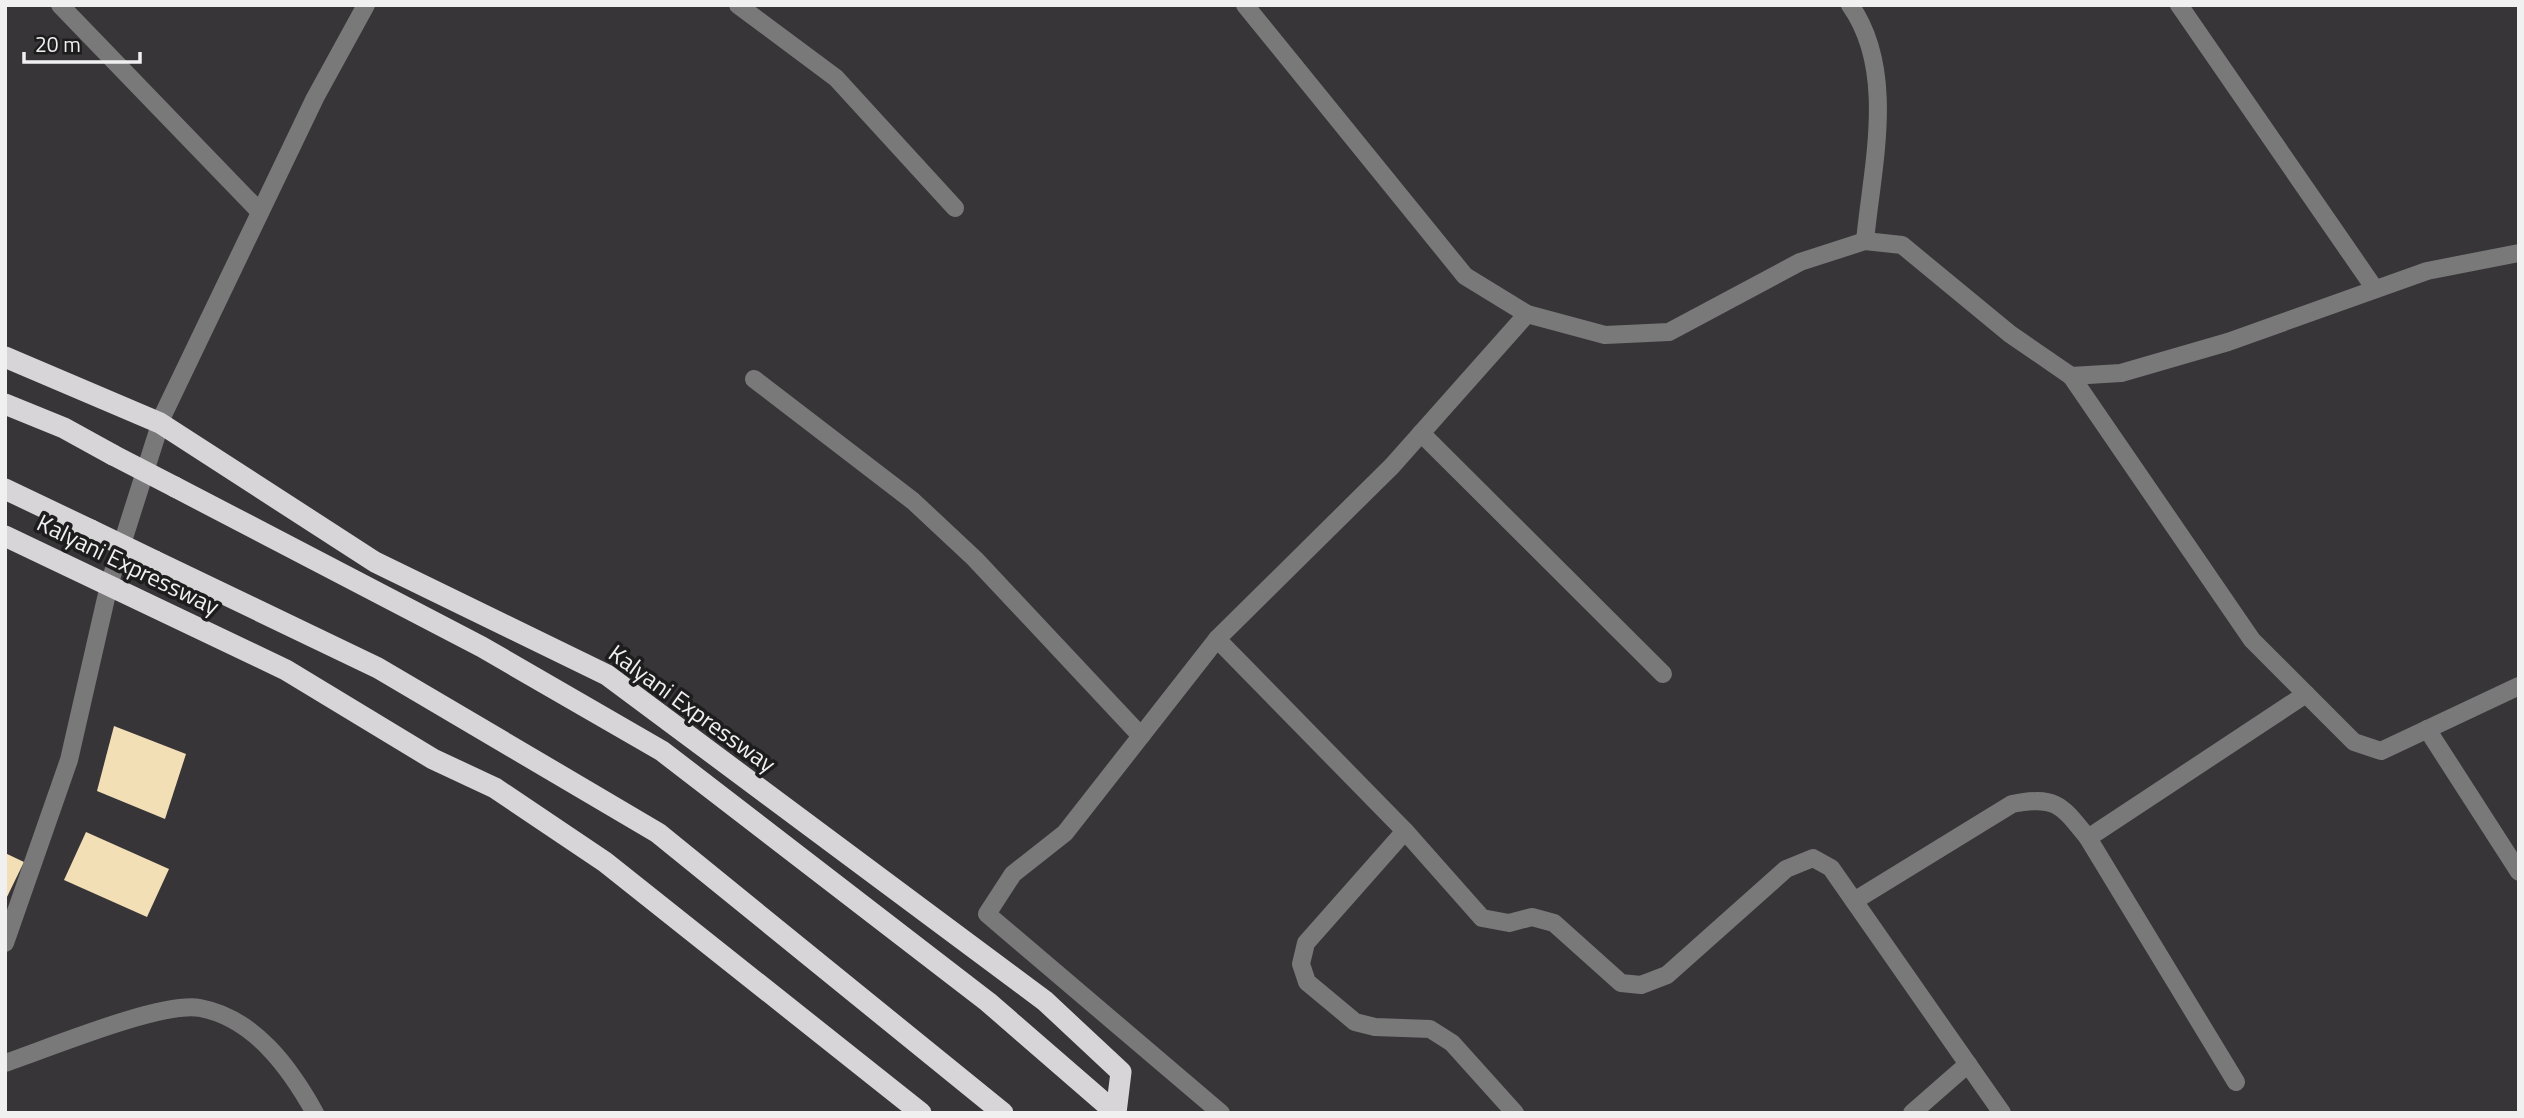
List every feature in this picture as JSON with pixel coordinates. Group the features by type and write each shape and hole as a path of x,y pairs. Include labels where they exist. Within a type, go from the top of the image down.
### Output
{"highway":[{"name":"Kalyani Expressway","path":"5,357 160,423 375,562 607,675 1045,1001 1121,1072 1116,1113"},
{"path":"5,404 64,429 482,648 662,751 988,1002 1116,1113"},
{"path":"5,489 378,668 658,833 1003,1113"},
{"name":"Kalyani Expressway","path":"5,536 286,670 433,759 495,788 605,862 920,1113"}],"street":[{"path":"60,5 260,212"},
{"path":"5,943 69,760 109,585 160,423 315,98 366,5"},
{"path":"738,5 836,78 955,208"},
{"path":"1245,5 1465,276 1527,314 1605,335 1670,332 1800,262 1864,241 1902,244 2010,334 2071,376 2252,640 2354,742 2381,751 2519,685"},
{"path":"1850,5 1863,22 1874,60 1877,110 1864,241"},
{"path":"2179,5 2375,289"},
{"path":"2071,376 2121,373 2228,342 2427,271 2519,253"},
{"path":"1221,1113 987,914 1013,874 1065,833 1217,639 1392,466 1527,314"},
{"path":"754,379 913,501 975,559 1141,736"},
{"path":"1421,433 1663,674"},
{"path":"1217,639 1405,831 1482,918 1509,923 1532,917 1554,923 1621,983 1641,985 1667,975 1786,869 1813,858 1831,868 2002,1113"},
{"path":"2088,838 2306,694"},
{"path":"2427,729 2519,872"},
{"path":"1854,901 2012,804 2034,800 2061,805 2088,838 2236,1082"},
{"path":"1405,831 1306,943 1301,964 1307,982 1355,1021 1376,1027 1430,1029 1452,1043 1515,1113"},
{"path":"5,1063 159,1011 199,1008 242,1023 294,1076 315,1113"},
{"path":"1912,1113 1968,1064"}],"building":[{"path":"114,726 186,754 165,819 97,791"},
{"path":"86,832 169,869 147,917 64,880"},
{"path":"5,853 24,862 5,901"}]}
